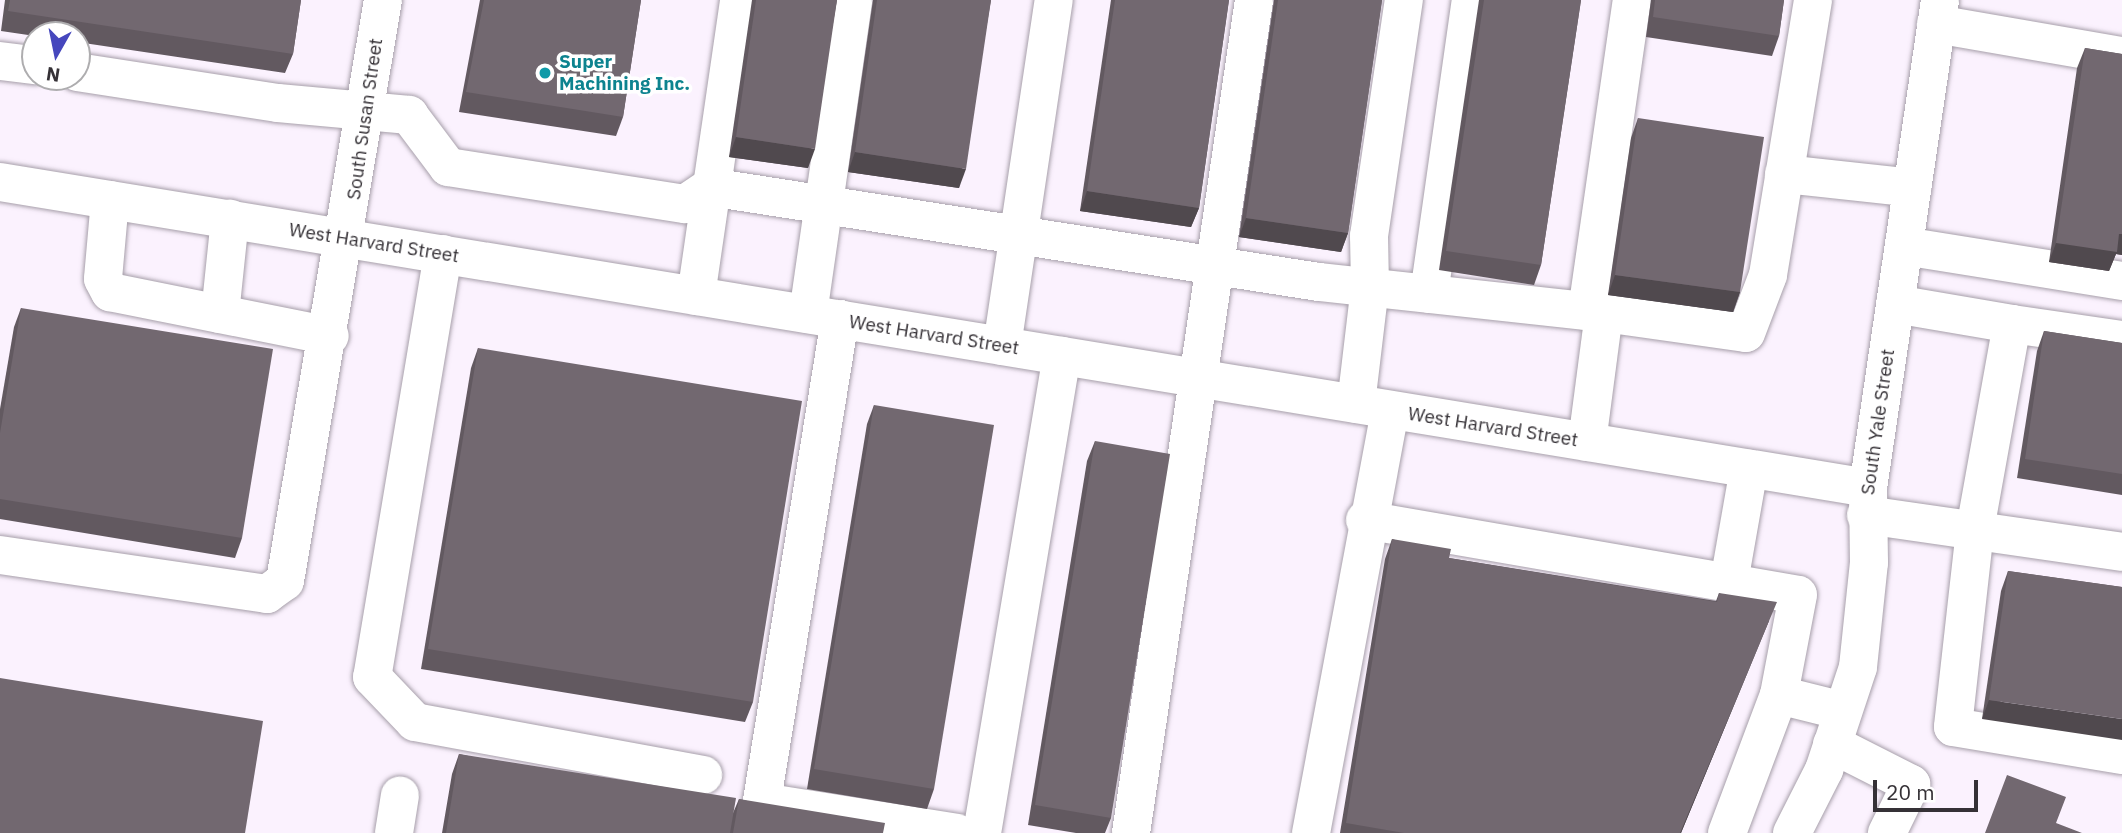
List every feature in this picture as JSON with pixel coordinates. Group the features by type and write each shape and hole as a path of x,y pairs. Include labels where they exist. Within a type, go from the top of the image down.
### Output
{"street":[{"name":"South Susan Street","path":"0,555 267,594 285,581 347,239 383,0"},
{"path":"696,296 739,0"},
{"path":"853,0 824,203 824,317 762,802 957,833"},
{"path":"1002,346 1054,0"},
{"path":"1131,833 1201,379 1214,265 1254,0"},
{"path":"1311,833 1365,520 1373,407 1369,236 1404,0"},
{"path":"1429,294 1471,0"},
{"path":"1587,442 1596,312 1632,0"},
{"path":"91,74 278,103 367,108 409,115 448,167 685,204 710,187 1370,287 1596,312 1746,333 1768,275 1813,0"},
{"path":"1938,12 2122,56"},
{"name":"South Yale Street","path":"1792,833 1838,728 1858,667 1869,563 1867,501 1938,12"},
{"path":"0,61 21,63"},
{"path":"1784,174 1912,188"},
{"name":"West Harvard Street","path":"0,182 1749,469 1975,530 2122,552"},
{"path":"110,200 103,279 110,292 330,336"},
{"path":"220,314 230,219"},
{"path":"1904,247 2122,281"},
{"path":"443,254 372,677 415,722 703,775"},
{"path":"1895,304 2122,340"},
{"path":"2012,324 1975,530 1953,727 2122,755"},
{"path":"982,833 1062,356"},
{"path":"1729,582 1749,469"},
{"path":"1365,520 1798,595 1779,695 1727,833"},
{"path":"1779,695 1838,728 1911,784 1887,833"},
{"path":"394,833 400,795"}],"building":[{"path":"10,0 301,0 293,54 91,24 91,21 8,11"},
{"name":"Super Machining Inc.","path":"484,0 641,0 623,117 466,92"},
{"path":"756,0 837,0 815,149 736,137"},
{"path":"877,0 991,0 966,169 855,152"},
{"path":"1115,0 1229,0 1199,208 1087,191"},
{"path":"1278,0 1382,0 1348,233 1246,218"},
{"path":"1484,0 1581,0 1541,265 1446,251"},
{"path":"1655,0 1784,0 1779,36 1653,17"},
{"path":"2085,48 2122,54 2122,234 2119,234 2117,252 2056,243"},
{"path":"1638,118 1764,137 1740,292 1615,275"},
{"path":"21,308 273,349 242,538 0,499 0,433"},
{"path":"2044,331 2122,343 2122,474 2025,459"},
{"path":"478,348 802,401 753,702 428,649"},
{"path":"874,405 994,425 934,789 814,769"},
{"path":"1095,441 1170,454 1111,818 1035,805"},
{"path":"1392,539 1451,549 1449,558 1717,602 1719,593 1777,602 1680,833 1404,833 1346,823"},
{"path":"2008,571 2122,587 2122,719 1989,700"},
{"path":"0,678 263,721 245,833 0,833"},
{"path":"459,754 736,798 730,833 446,833"},
{"path":"2007,775 2066,797 2056,823 2082,833 1985,833"},
{"path":"739,799 885,823 883,833 733,833"}],"place":[{"name":"Super Machining Inc.","path":"545,73"}]}
